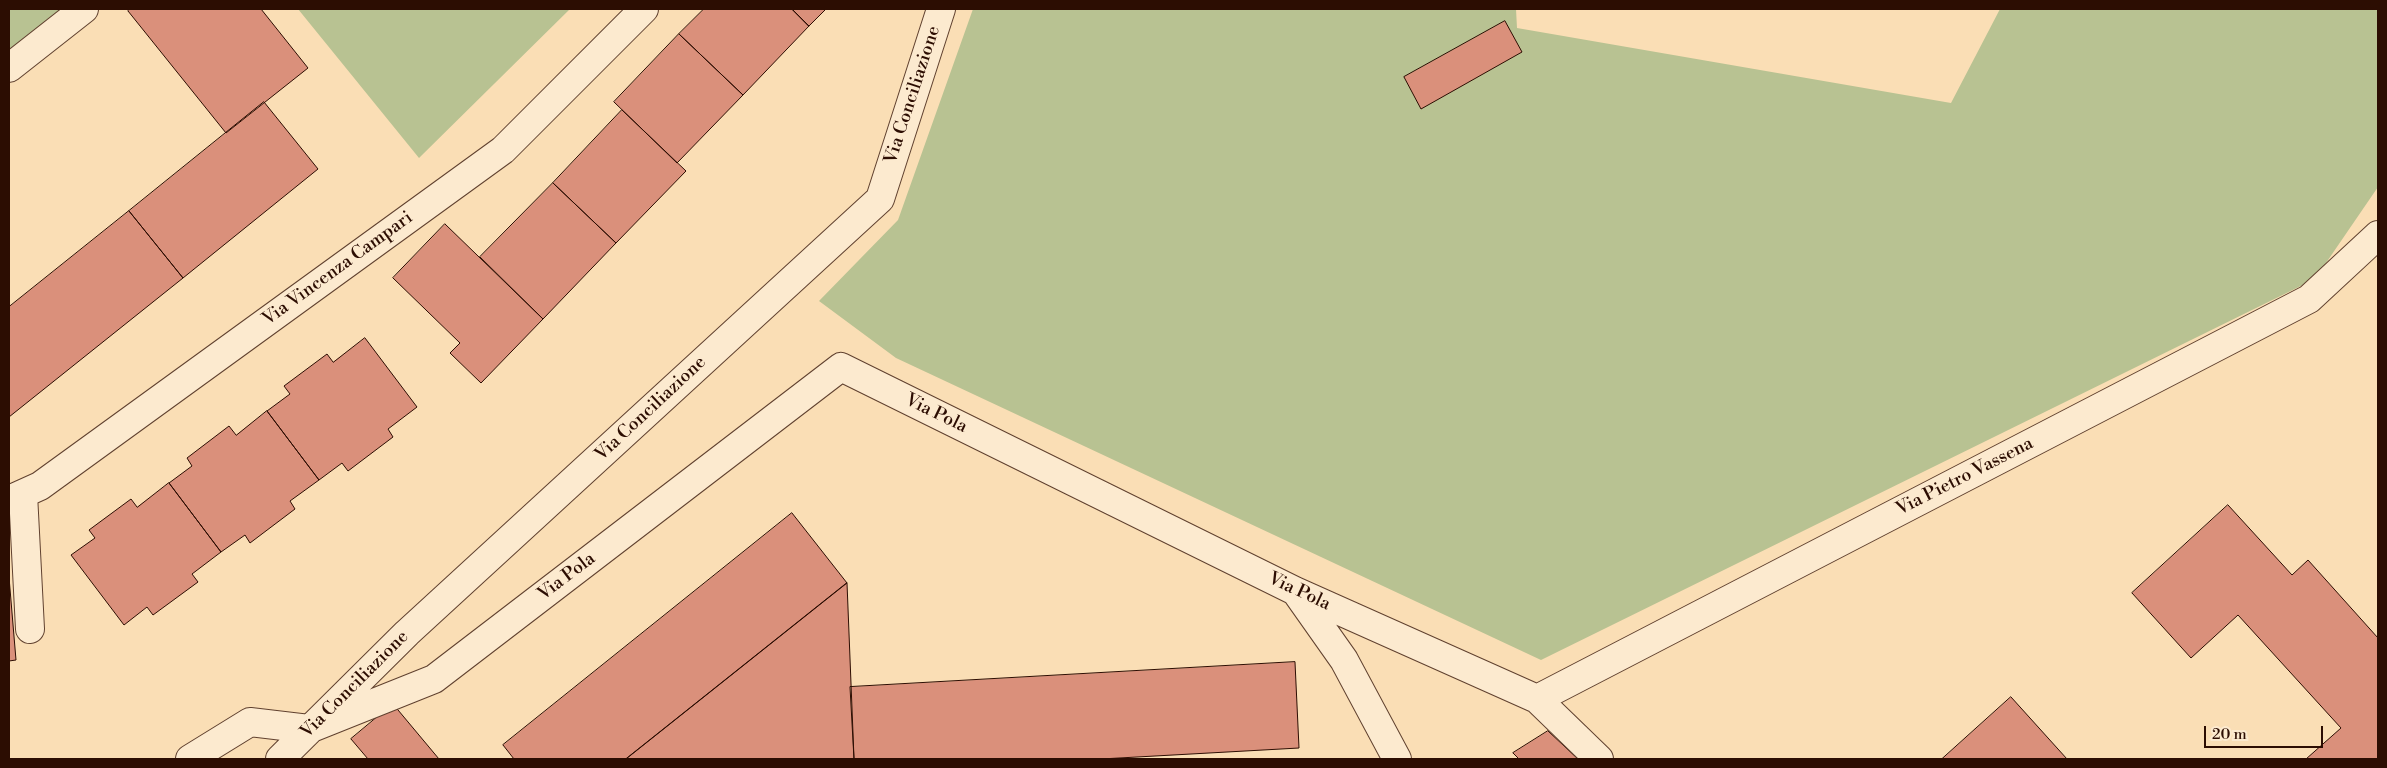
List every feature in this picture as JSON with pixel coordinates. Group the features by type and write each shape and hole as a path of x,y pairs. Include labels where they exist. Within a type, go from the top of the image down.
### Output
{"street":[{"path":"9,68 84,9"},
{"name":"Via Vincenza Campari","path":"16,497 40,486 503,150 644,9"},
{"name":"Via Conciliazione","path":"280,759 407,633 880,199 941,9"},
{"name":"Via Pietro Vassena","path":"1537,698 2309,299 2378,235"},
{"name":"Via Pola","path":"309,729 434,679 841,367 1295,591 1537,698 1599,759"},
{"path":"16,497 30,629"},
{"path":"1295,591 1344,660 1397,759"},
{"path":"190,759 250,722 309,729"}],"green space":[{"path":"9,9 85,9 9,68"},
{"path":"298,9 570,9 419,158"},
{"path":"973,9 1516,9 1517,28 1951,103 2000,9 2378,9 2378,187 2315,279 1541,660 896,358 819,301 898,220"}],"building":[{"path":"130,9 261,9 308,68 226,133 128,11"},
{"path":"704,9 792,9 809,26 743,95 679,34"},
{"path":"792,9 826,9 809,26"},
{"path":"1505,21 1522,52 1421,109 1404,77"},
{"path":"679,34 743,95 677,163 614,102"},
{"path":"264,102 318,169 183,278 129,211"},
{"path":"622,110 686,171 616,243 553,183"},
{"path":"553,183 616,243 543,319 480,257"},
{"path":"129,211 183,278 9,417 9,307"},
{"path":"445,224 543,319 481,383 450,353 460,343 393,278"},
{"path":"365,338 417,407 388,429 393,437 348,471 342,463 319,480 267,411 290,394 284,386 327,354 333,362"},
{"path":"267,411 319,480 290,501 295,509 250,543 245,535 221,552 169,483 192,466 187,458 229,426 236,435"},
{"path":"169,483 221,552 192,574 198,582 153,615 147,607 124,625 71,555 95,538 89,530 131,499 137,507"},
{"path":"2228,505 2292,575 2308,560 2378,638 2378,759 2306,759 2341,728 2238,615 2191,658 2132,593"},
{"path":"792,513 847,583 626,759 514,759 503,745"},
{"path":"9,577 16,660 9,661"},
{"path":"847,583 854,759 626,759"},
{"path":"1295,662 1299,748 1101,759 854,759 850,687"},
{"path":"2011,697 2067,759 1942,759"},
{"path":"393,704 439,759 368,759 351,739"},
{"path":"1548,731 1578,759 1519,759 1513,753"}]}
